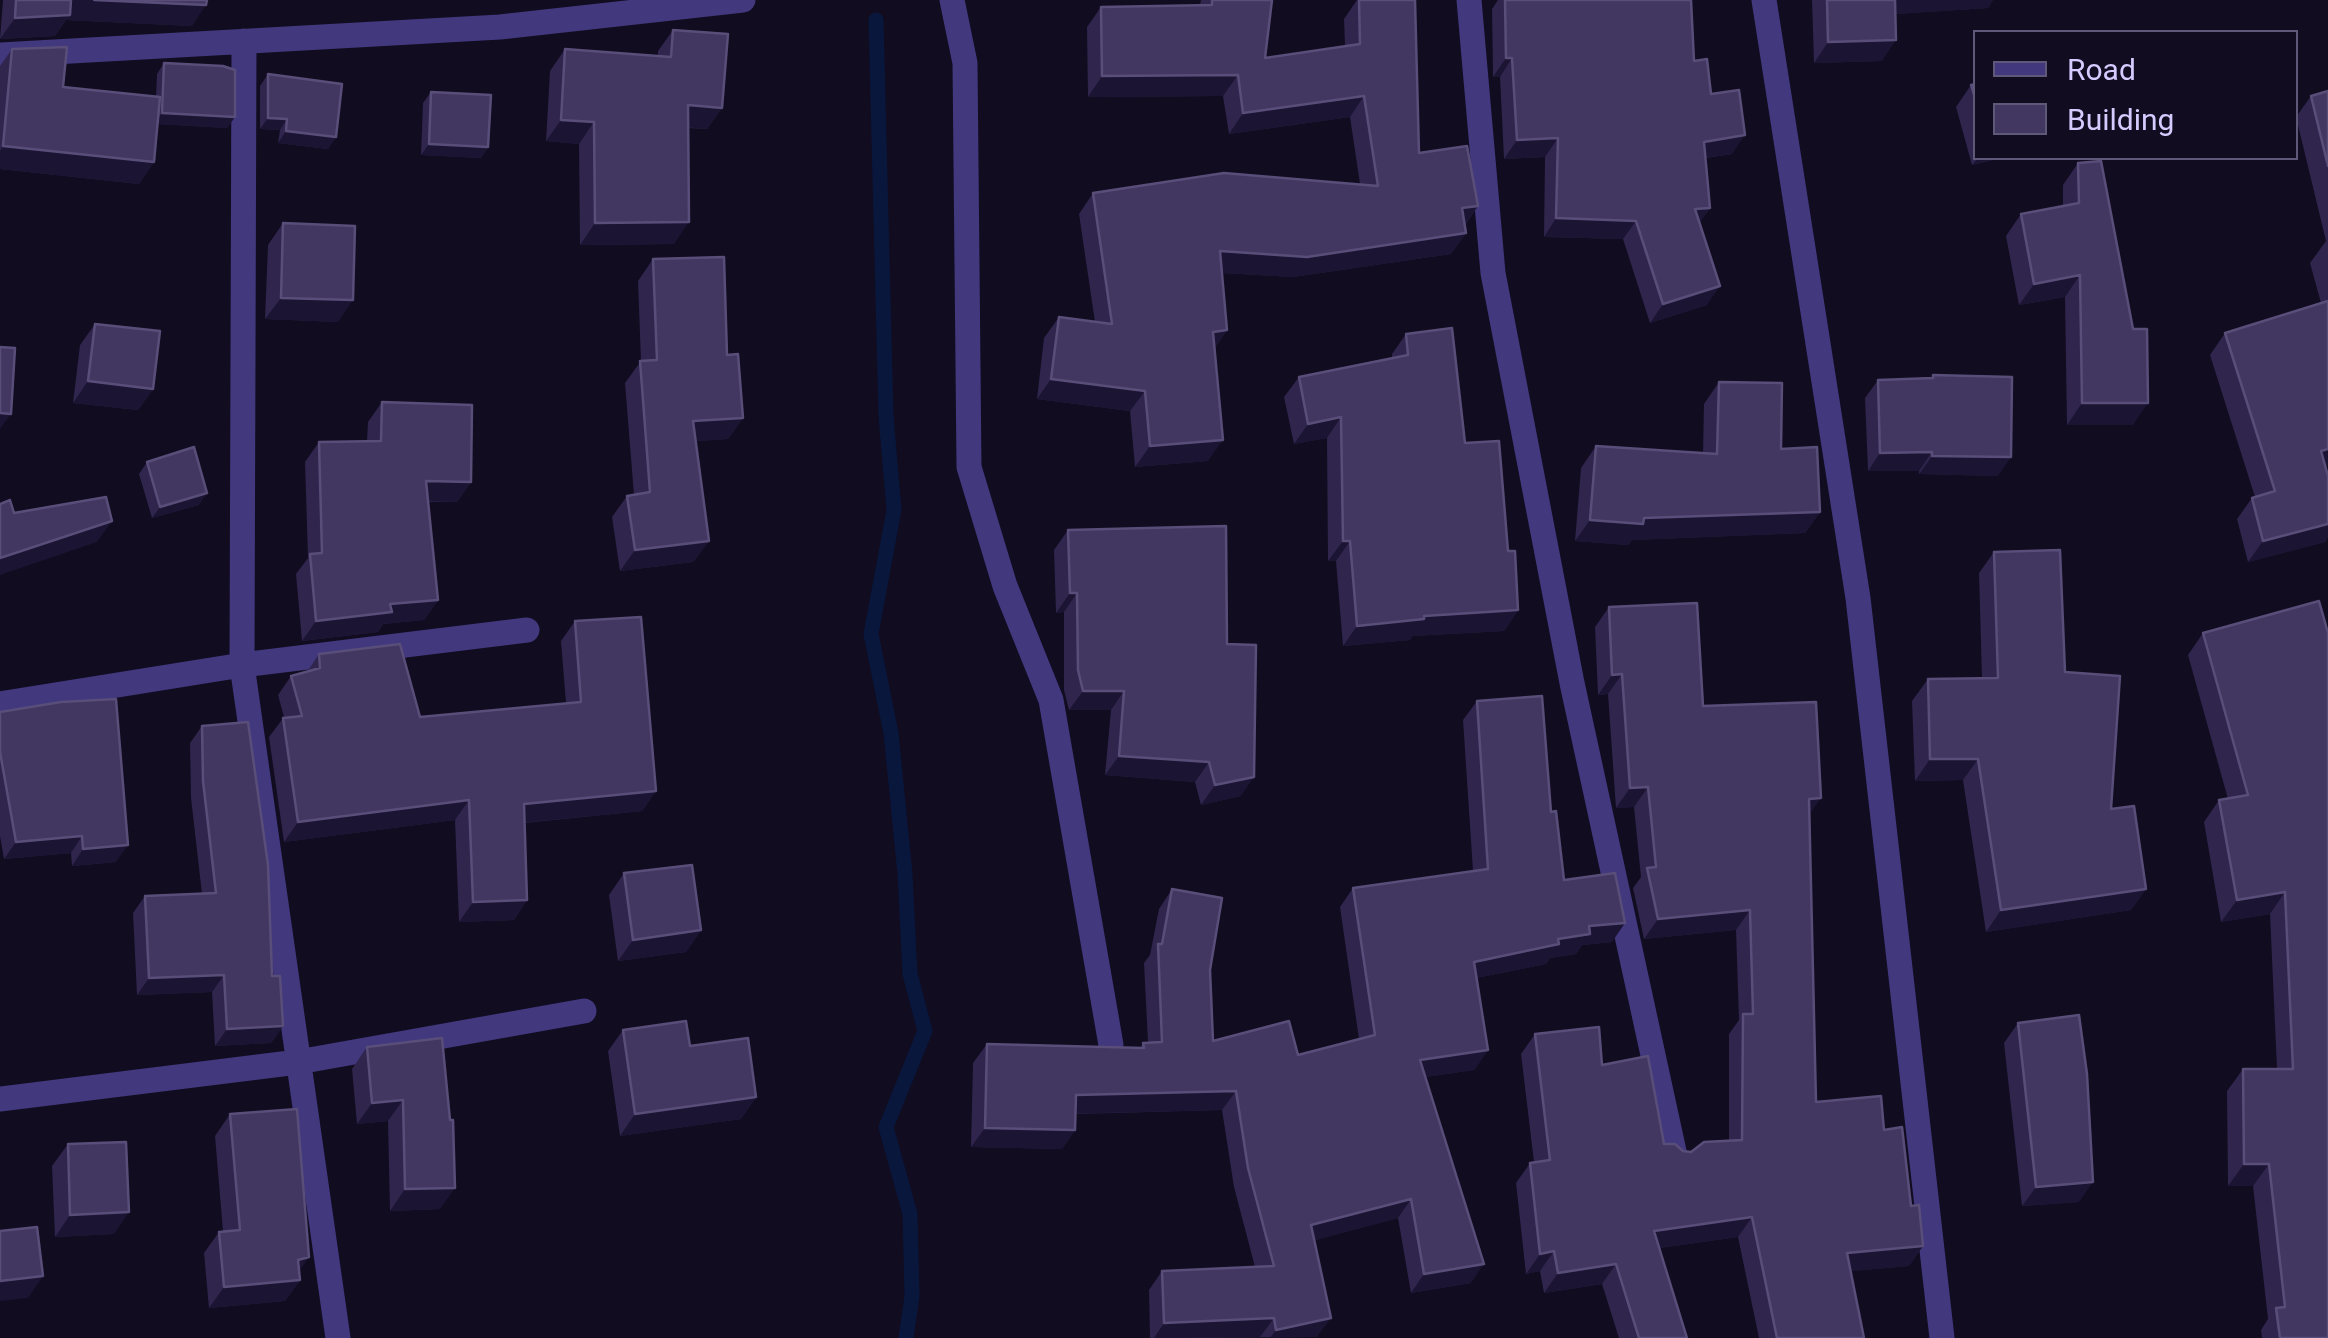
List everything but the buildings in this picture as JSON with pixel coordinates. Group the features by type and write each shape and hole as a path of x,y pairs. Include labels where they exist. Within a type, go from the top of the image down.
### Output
{"street":[{"path":"0,54 500,28 743,0"},
{"path":"952,0 964,62 969,467 1005,586 1051,700 1110,1045"},
{"path":"1469,0 1493,273 1572,683 1675,1156"},
{"path":"1764,0 1858,598 1942,1338"},
{"path":"244,41 242,665 338,1338"},
{"path":"0,704 242,665 527,630"},
{"path":"0,1099 298,1062 584,1011"}],"waterway":[{"path":"876,20 886,416 894,510 871,634 891,733 910,974 925,1031 886,1127 910,1214 912,1296 906,1338"}]}
